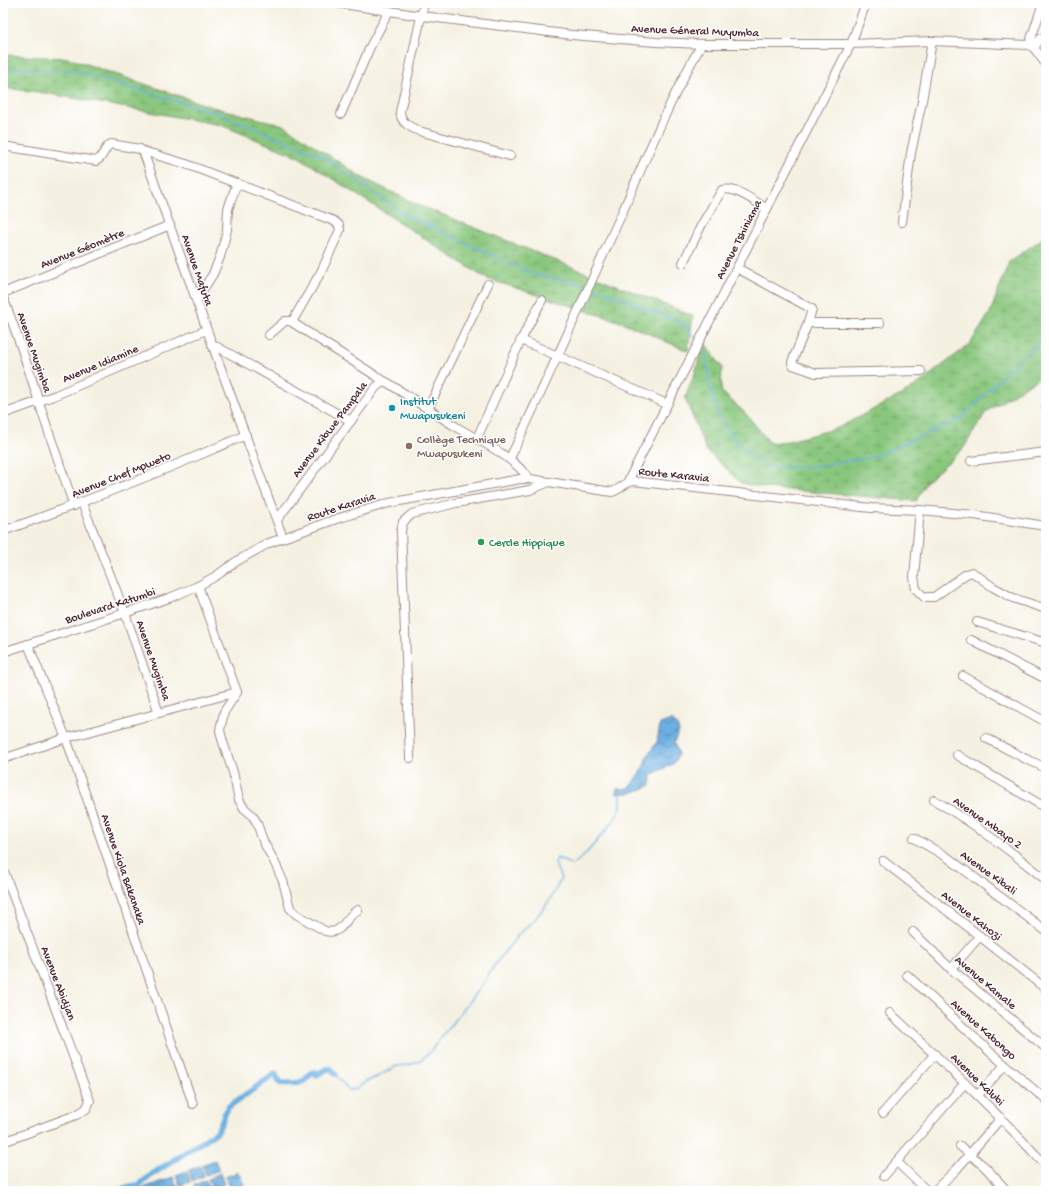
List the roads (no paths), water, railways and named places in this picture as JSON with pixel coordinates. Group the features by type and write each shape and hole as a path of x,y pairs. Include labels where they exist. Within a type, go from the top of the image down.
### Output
{"street":[{"name":"Avenue Géneral Muyumba","path":"336,3 422,16 572,35 702,44 851,44 932,41 1031,47"},
{"path":"424,3 400,112 403,122 419,131 510,156"},
{"name":"Avenue Tshiniama","path":"627,483 851,44 866,3"},
{"path":"1031,47 1043,3"},
{"path":"341,114 370,47 388,11"},
{"path":"1031,47 1046,36"},
{"path":"902,222 911,153 922,101 932,41"},
{"path":"510,458 558,356 671,104 702,44"},
{"path":"1031,47 1046,64"},
{"path":"3,146 96,160 100,159 106,148 111,144 140,149 186,164 334,221 340,226 340,230 322,270 292,322"},
{"name":"Avenue Mafuta","path":"143,151 206,330 283,538"},
{"path":"196,300 213,274 220,257 227,230 228,209 237,184"},
{"path":"683,263 701,226 722,190 728,188 734,190 767,209"},
{"name":"Avenue Géomètre","path":"3,293 170,225"},
{"path":"737,268 811,308 812,310 808,323 792,362 794,366 816,372 921,371"},
{"path":"428,409 488,284"},
{"name":"Avenue Mugimba","path":"3,298 17,332 74,506"},
{"path":"477,438 542,300"},
{"path":"269,335 287,320 384,381"},
{"path":"808,323 880,323"},
{"name":"Avenue Idiamine","path":"3,414 39,402 206,330"},
{"path":"522,340 667,404"},
{"path":"212,344 351,421"},
{"name":"Avenue Kibwe Pampala","path":"276,520 376,387 384,381 510,458 530,479"},
{"name":"Avenue Chef Mpweto","path":"3,531 82,503 246,435"},
{"path":"972,461 1046,452"},
{"path":"633,471 634,476 641,482"},
{"name":"Route Karavia","path":"222,572 257,549 339,518 389,503 511,481 530,479 612,492 620,489 632,481 871,508 920,510 974,515 1046,526"},
{"path":"410,758 402,531 403,522 408,516 419,511 530,490 549,482"},
{"name":"Avenue Mugimba","path":"82,503 125,613 159,713"},
{"path":"920,510 914,577 916,589 920,595 924,597 934,596 966,574 972,572 993,587 1013,598 1046,609"},
{"name":"Boulevard Katumbi","path":"3,652 169,598 198,586 222,572"},
{"path":"198,586 237,692"},
{"path":"977,622 1046,643"},
{"path":"971,640 1046,679"},
{"name":"Avenue Kiola Bakanaka","path":"28,644 66,738 193,1104"},
{"path":"963,676 1046,722"},
{"path":"3,759 66,738 237,692"},
{"path":"237,692 226,708 222,717 220,730 222,739 233,772 239,800 244,808 258,823 263,841 283,881 290,908 296,914 328,932 341,928 352,914 358,910"},
{"path":"986,738 1046,768"},
{"path":"957,755 1046,808"},
{"name":"Avenue Mbayo 2","path":"934,800 953,811 1018,857 1046,880"},
{"name":"Avenue Kibali","path":"914,838 947,857 1046,931"},
{"name":"Avenue Kahozi","path":"883,861 1046,989"},
{"name":"Avenue Abidjan","path":"3,869 89,1098 88,1106 82,1112 3,1142"},
{"name":"Avenue Kamale","path":"913,932 951,969 1046,1048"},
{"path":"951,969 980,936"},
{"name":"Avenue Kabongo","path":"907,976 1046,1100"},
{"name":"Avenue Kalubi","path":"890,1013 978,1095 1046,1166"},
{"path":"883,1113 935,1054"},
{"path":"978,1095 1005,1065"},
{"path":"884,1176 965,1083"},
{"path":"934,1191 970,1154 1000,1118"},
{"path":"960,1146 985,1167 1007,1191"},
{"path":"897,1162 928,1191"}],"water":[{"path":"671,720 677,725 679,731 674,742 678,754 673,764 651,775 651,785 634,792 616,793 618,789 629,788 643,768 648,755 657,742 660,724"},
{"path":"215,1160 219,1170 206,1175 202,1165"},
{"path":"200,1166 204,1176 192,1181 189,1170"},
{"path":"187,1171 190,1182 180,1186 176,1175"},
{"path":"238,1172 245,1186 238,1191 231,1191 225,1177"},
{"path":"220,1173 224,1184 212,1188 208,1179"},
{"path":"173,1177 178,1188 169,1191 135,1191"},
{"path":"206,1180 209,1189 197,1191 194,1185"}],"waterway":[{"path":"3,68 76,71 220,114 323,156 400,212 530,273 585,285"},
{"path":"593,287 683,324 697,340"},
{"path":"701,344 705,349 710,387 720,419 740,445 770,468 810,467 873,457 961,419 1018,360 1046,337"},
{"path":"335,1074 348,1089 356,1089 367,1081 397,1066 409,1065 419,1061 429,1053 484,982 495,964 519,934 536,918 551,898 561,879 555,864 557,858 572,865 583,857 613,822 621,808 621,794"},
{"path":"118,1191 127,1187 139,1185 154,1173 217,1132 228,1107 275,1074 280,1083 298,1083 304,1081 313,1072 316,1075 327,1069 331,1069 335,1074"}],"place":[{"name":"Institut Mwapusukeni","path":"392,408"},
{"name":"Collège Technique Mwapusukeni","path":"409,446"},
{"name":"Cercle Hippique","path":"481,542"}]}
